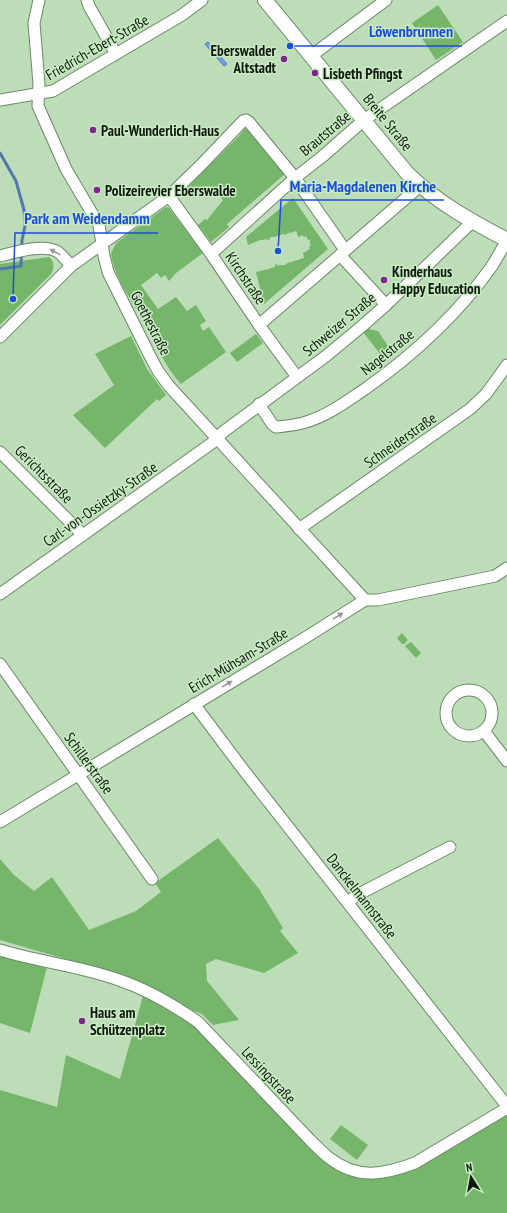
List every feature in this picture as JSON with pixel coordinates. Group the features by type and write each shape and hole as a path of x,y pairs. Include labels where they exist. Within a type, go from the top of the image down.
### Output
{"main road":[{"name":"Breite Straße","path":"265,0 407,173 420,186 472,222 507,240"}],"street":[{"name":"Goethestraße","path":"39,0 34,23 39,84 38,106 66,169 99,225 108,272 158,371 169,386 365,600"},
{"name":"Friedrich-Ebert-Straße","path":"0,100 53,91 182,15 202,0"},
{"path":"311,56 386,0"},
{"path":"88,3 116,54"},
{"name":"Brautstraße","path":"211,254 295,178 364,120 507,21"},
{"path":"0,337 71,266 169,196 243,121 246,120 295,178 342,253 386,305"},
{"path":"259,325 420,186"},
{"name":"Kirchstraße","path":"169,196 297,377"},
{"name":"Schweizer Straße","path":"217,438 259,404 297,377 361,327 472,222"},
{"name":"Nagelstraße","path":"259,404 272,424 276,426 308,422 327,413 351,398 391,370 432,334 468,296 492,266 507,240"},
{"path":"0,256 28,250 51,249 57,252 71,266"},
{"name":"Schneiderstraße","path":"299,529 470,409 494,384 507,365"},
{"name":"Carl-von-Ossietzky-Straße","path":"0,594 217,438"},
{"name":"Gerichtsstraße","path":"0,452 83,535"},
{"name":"Erich-Mühsam-Straße","path":"0,822 365,600 378,600 459,584 494,576 507,568"},
{"name":"Schillerstraße","path":"0,664 152,879"},
{"path":"469,689 478,691 487,698 492,709 492,717 490,725 484,731 477,735 461,735 454,731 449,724 446,717 446,708 454,695 461,690 469,689"},
{"name":"Danckelmannstraße","path":"194,704 507,1107"},
{"path":"484,731 507,761"},
{"path":"348,903 355,896 450,847"},
{"name":"Lessingstraße","path":"0,950 120,980 157,996 181,1010 198,1022 209,1033 328,1158 356,1172 371,1174 402,1168 414,1163 507,1107"}],"green space":[{"path":"438,5 463,42 436,60 412,23"},
{"path":"247,126 286,173 227,224 229,227 211,242 198,225 205,219 207,220 223,200 210,188 206,192 204,190 197,197 187,188 239,136"},
{"path":"293,198 328,249 264,304 256,272 274,268 276,264 279,266 285,265 289,262 291,263 303,258 304,259 303,252 307,252 306,251 310,249 310,240 308,240 306,236 301,235 298,237 296,230 290,233 290,231 284,235 283,233 282,235 276,237 271,237 269,240 260,240 248,245 246,237"},
{"path":"166,207 169,208 203,253 176,273 169,281 165,275 161,278 157,273 141,285 158,309 176,297 187,311 196,305 206,321 200,325 203,331 209,327 226,352 181,384 166,363 120,281 111,253 116,243"},
{"path":"49,257 53,265 51,274 0,325 0,264"},
{"path":"368,329 378,331 388,346 390,354 384,359 363,332"},
{"path":"256,334 263,343 237,362 230,353"},
{"path":"131,336 147,369 166,395 159,401 157,399 105,448 73,415 114,385 95,354"},
{"path":"402,633 408,640 404,644 402,644 397,638"},
{"path":"411,642 421,653 416,658 405,646"},
{"path":"218,838 259,889 283,928 280,931 298,953 264,973 216,959 206,964 207,981 239,1020 213,1025 202,1014 186,1008 156,990 121,975 0,940 0,859 14,875 34,891 52,877 89,930 136,911 161,892 155,883"},
{"path":"0,956 47,967 30,1033 0,1023"},
{"path":"143,996 180,1014 192,1022 337,1168 360,1178 382,1177 507,1114 507,1213 0,1213 0,1090 57,1107 66,1055 120,1079"},
{"path":"341,1125 368,1145 357,1160 330,1139"}],"water":[{"path":"208,42 227,64 224,66 205,44"}],"waterway":[{"path":"0,153 16,181 24,210 25,226 22,240 21,266 0,269"}],"place":[{"name":"Löwenbrunnen","path":"290,46"},
{"name":"Eberswalder Altstadt","path":"284,59"},
{"name":"Lisbeth Pfingst","path":"315,73"},
{"name":"Paul-Wunderlich-Haus","path":"93,130"},
{"name":"Polizeirevier Eberswalde","path":"97,190"},
{"name":"Maria-Magdalenen Kirche","path":"278,251"},
{"name":"Kinderhaus Happy Education","path":"384,280"},
{"name":"Park am Weidendamm","path":"13,299"},
{"name":"Haus am Schützenplatz","path":"82,1021"}]}
